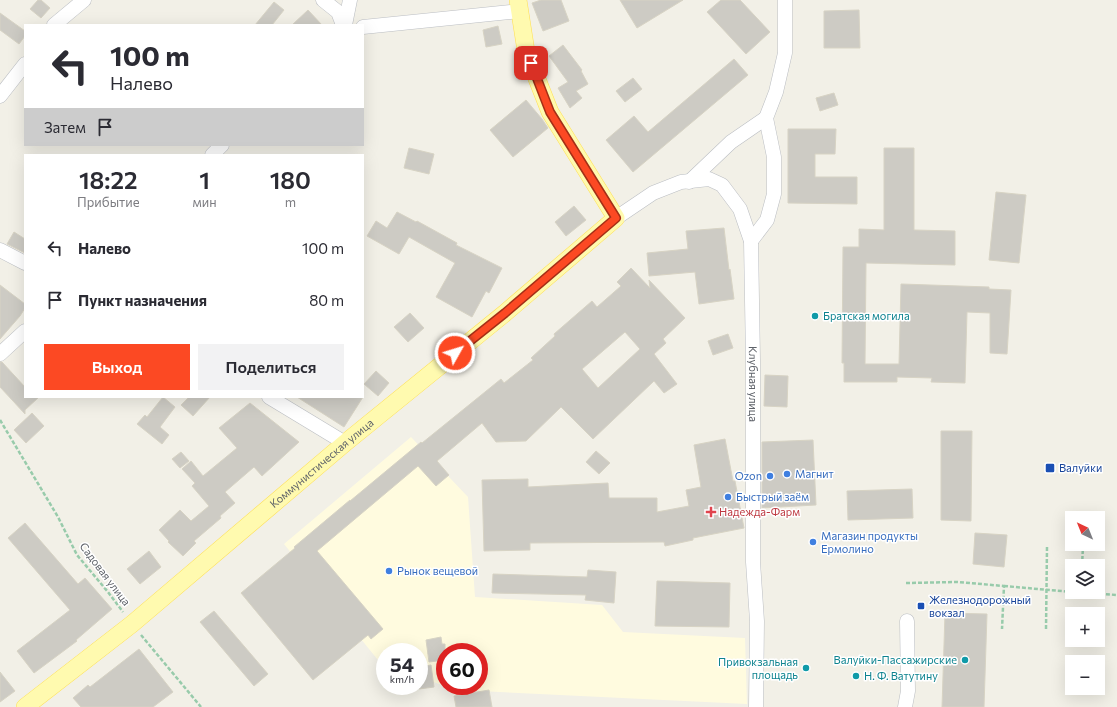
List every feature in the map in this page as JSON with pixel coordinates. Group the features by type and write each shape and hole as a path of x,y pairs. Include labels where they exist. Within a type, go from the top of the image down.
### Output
{"main road":[{"path":"519,5 526,51 550,112 616,218"},
{"name":"Коммунистическая улица","path":"25,707 132,624 344,443 505,313 616,218"}],"street":[{"path":"55,24 84,0"},
{"path":"323,0 338,12 344,24"},
{"path":"344,24 350,0"},
{"path":"751,241 767,220 774,194 774,157 766,118 776,92 785,52 785,0"},
{"path":"364,27 519,5"},
{"path":"0,96 24,65"},
{"path":"689,182 731,142 766,118"},
{"path":"213,154 221,146"},
{"name":"Клубная улица","path":"616,218 653,193 681,182 709,179 722,185 740,209 751,241 753,360 753,562 757,621 756,707"},
{"path":"0,250 24,262"},
{"path":"0,354 24,332"},
{"path":"271,398 344,443"},
{"path":"905,707 908,691 907,621"}],"path":[{"name":"Садовая улица","path":"0,420 58,518 77,555 201,707"},
{"path":"1046,629 1047,547"},
{"path":"906,583 957,582 1065,591"},
{"path":"1002,629 1004,586"},
{"path":"1105,594 1117,595"}],"shaded area":[{"name":"Рынок вещевой","path":"411,437 468,497 475,597 602,605 623,632 745,638 747,704 488,691 488,643 436,643 436,683 428,680 428,643 376,643 376,658 284,544"}],"building":[{"path":"38,0 41,0 50,8 41,18 30,9"},
{"path":"541,0 561,0 569,21 543,31 532,3"},
{"path":"620,0 683,0 637,28"},
{"path":"721,0 740,0 770,32 746,54 707,12"},
{"path":"274,2 284,10 273,24 256,24"},
{"path":"308,10 321,24 293,24"},
{"path":"859,10 860,48 824,48 824,11"},
{"path":"0,13 24,30 24,37 19,44 0,30"},
{"path":"498,26 502,44 486,47 483,30"},
{"path":"563,45 582,70 581,71 588,84 576,91 582,98 570,108 558,88 568,82 549,56"},
{"path":"734,59 748,75 633,172 606,140 634,116 648,132"},
{"path":"633,78 642,89 625,102 616,91"},
{"path":"834,93 838,105 820,111 816,98"},
{"path":"526,100 548,128 513,157 490,130"},
{"path":"788,129 836,129 835,154 815,154 815,177 857,177 857,204 788,203"},
{"path":"409,148 434,154 429,174 404,168"},
{"path":"884,148 914,148 914,230 955,231 955,265 866,263 865,364 899,364 901,284 989,287 989,289 1011,290 1007,354 990,353 990,313 967,312 965,383 931,382 932,378 897,377 897,382 844,382 844,363 842,363 843,247 859,247 859,229 884,230"},
{"path":"996,192 1026,195 1019,263 989,260"},
{"path":"574,206 586,220 566,236 555,222"},
{"path":"397,212 416,222 417,221 457,243 456,245 502,268 489,293 486,291 472,317 436,297 455,263 409,237 399,254 367,236 376,221 387,228"},
{"path":"724,228 734,299 699,304 695,272 649,276 647,253 688,249 686,231"},
{"path":"14,232 24,238 24,252 7,244"},
{"path":"631,268 650,288 649,280 685,318 663,339 666,343 654,354 677,384 664,393 654,381 593,439 561,407 526,441 496,442 482,423 437,461 449,475 436,486 418,466 317,551 383,629 371,639 368,635 313,680 241,593 421,442 422,443 501,379 504,383 533,360 531,358 555,336 554,334 592,301 597,307 621,286 617,282","holes":["625,332 640,349 598,388 582,369"]},
{"path":"0,285 24,303 24,310 0,339"},
{"path":"410,313 424,328 408,342 394,327"},
{"path":"728,334 733,348 713,355 708,341"},
{"path":"0,362 2,362 24,386 24,398 38,398 25,410 25,414 0,387"},
{"path":"376,371 389,383 378,396 364,384"},
{"path":"765,375 788,376 787,407 764,406"},
{"path":"162,398 175,407 160,427 169,435 162,444 137,424 145,415 147,417"},
{"path":"188,398 209,398 193,416 181,405"},
{"path":"299,398 362,398 344,427"},
{"path":"250,403 299,442 262,476 254,467 225,492 235,503 220,516 221,518 194,541 196,543 183,556 168,542 169,541 159,530 180,510 191,521 209,506 192,486 195,483 182,469 191,461 203,476 237,448 219,428"},
{"path":"32,413 44,426 26,443 14,430"},
{"path":"941,431 972,431 971,521 941,520"},
{"path":"725,439 744,528 693,538 693,540 665,546 664,542 530,543 530,550 484,551 482,480 528,479 528,487 608,483 609,498 657,498 657,512 689,506 686,490 701,487 694,445"},
{"name":"Магнит","path":"813,440 816,505 762,508 762,442"},
{"path":"596,451 610,463 599,474 586,462"},
{"path":"181,452 189,461 180,468 172,459"},
{"path":"912,489 913,518 848,520 847,491"},
{"path":"25,523 78,584 85,578 112,609 76,640 77,641 34,673 17,651 70,610 8,538"},
{"path":"975,533 1007,535 1004,567 973,564"},
{"path":"149,551 161,567 140,584 127,569"},
{"path":"588,570 616,572 614,603 585,600 586,595 492,593 493,574 587,577"},
{"path":"657,581 730,583 729,627 655,626"},
{"path":"214,611 268,674 254,686 200,622"},
{"name":"Валуйки-Пассажирские","path":"945,613 987,614 984,707 942,707"},
{"path":"441,637 442,643 436,643 436,661 429,662 428,643 426,643 426,640"},
{"path":"139,649 173,692 153,707 81,707 73,698 88,685 90,687"},
{"path":"431,665 434,687 428,688 428,666"},
{"path":"0,672 15,691 0,702"},
{"path":"488,690 492,707 456,707 454,696 488,695"}],"place":[{"name":"Братская могила","path":"815,316"},
{"name":"Валуйки","path":"1050,468"},
{"name":"Магнит","path":"787,474"},
{"name":"Ozon","path":"770,476"},
{"name":"Быстрый заём","path":"728,497"},
{"name":"Надежда-Фарм","path":"711,512"},
{"name":"Магазин продукты Ермолино","path":"813,542"},
{"name":"Рынок вещевой","path":"389,571"},
{"name":"Железнодорожный вокзал","path":"921,606"},
{"name":"Валуйки-Пассажирские","path":"965,660"},
{"name":"Привокзальная площадь","path":"806,668"},
{"name":"Н. Ф. Ватутину","path":"856,676"}],"route":[{"path":"455,353 505,313 616,218 550,112 531,63"}]}
